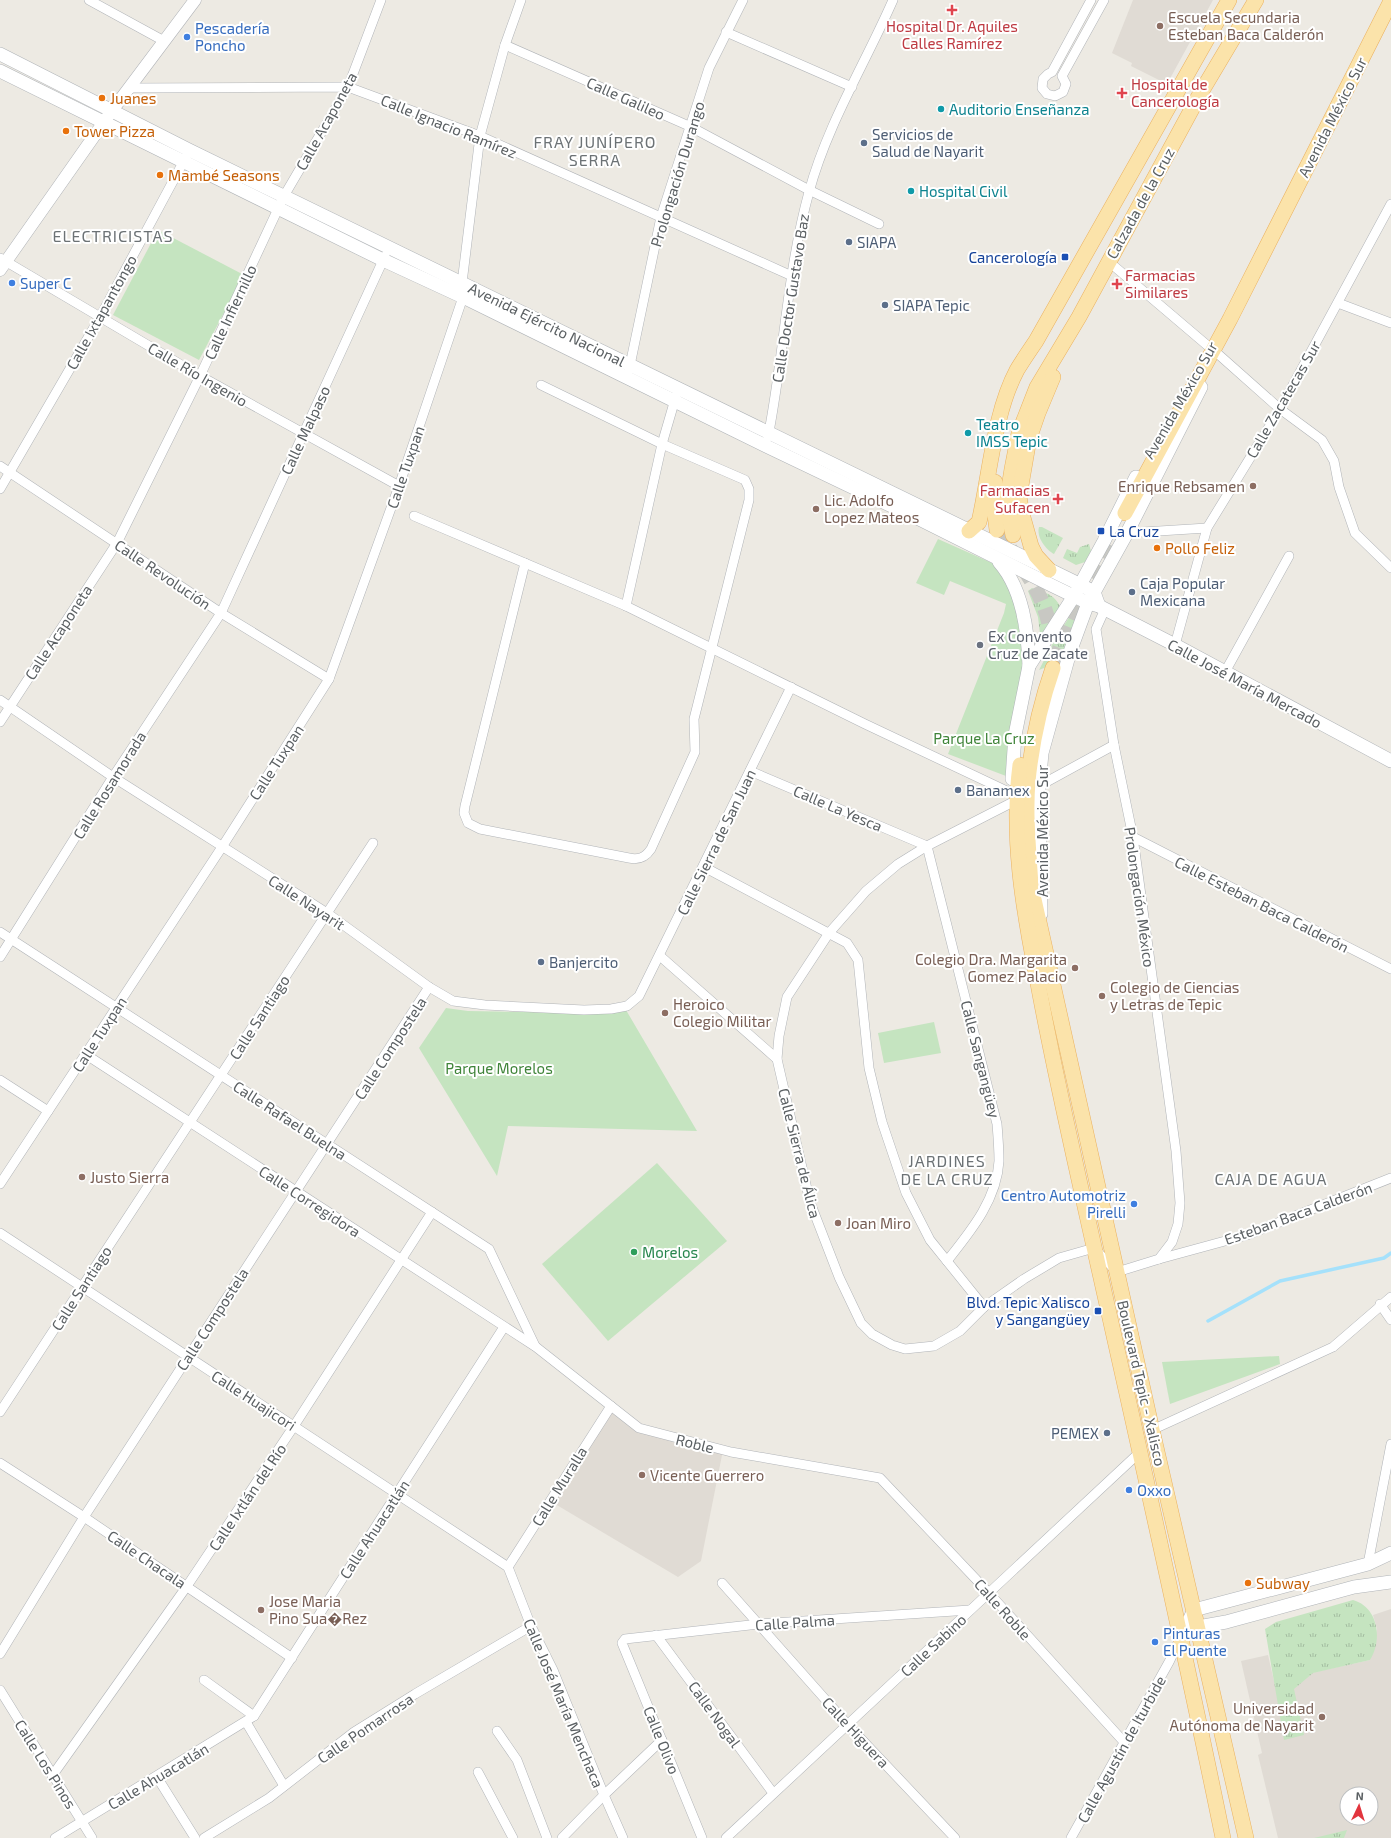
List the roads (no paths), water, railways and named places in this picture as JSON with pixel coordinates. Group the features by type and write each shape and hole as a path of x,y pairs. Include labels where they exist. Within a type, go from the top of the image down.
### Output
{"main road":[{"name":"Calzada de la Cruz","path":"1036,341 1229,0"},
{"name":"Calzada de la Cruz","path":"1013,535 1008,511 1008,494 1019,433 1037,386 1079,317 1108,261 1200,94 1256,0"},
{"name":"Avenida México Sur","path":"1035,930 1014,881 1011,798 1015,735 1029,666 1077,590 1104,541 1127,494 1230,319 1391,1"},
{"name":"Avenida Ejército Nacional","path":"0,54 111,112 629,364 676,395"},
{"name":"Avenida Ejército Nacional","path":"0,71 278,209 628,378 676,395 768,440 995,557 1077,590"},
{"path":"1150,140 1170,148"},
{"path":"1049,570 1036,556 1031,546 1023,521 1019,497 1030,439 1038,413 1079,317"},
{"path":"1125,513 1230,319"},
{"path":"997,530 994,487 1004,425 1022,373 1036,341"},
{"path":"969,531 979,522 1005,399 1017,370 1036,341"},
{"name":"Avenida México Sur","path":"1035,930 1039,786 1042,753 1070,652 1097,603 1127,533 1213,350"},
{"name":"Avenida Ejército Nacional","path":"768,440 969,531 1049,570 1097,603"},
{"path":"995,557 1011,577 1022,604 1029,666"},
{"name":"Calle José María Mercado","path":"1097,603 1391,761"},
{"path":"1035,930 1020,878 1017,839 1018,786 1025,731 1033,701 1049,668"},
{"name":"Boulevard Tepic - Xalisco","path":"1035,930 1050,1046 1181,1638 1223,1838"},
{"name":"Boulevard Tepic - Xalisco","path":"1035,930 1117,1272 1246,1838"},
{"path":"1181,1638 1194,1610 1368,1564 1391,1553"},
{"path":"1181,1638 1198,1628 1242,1618 1354,1587 1391,1582"}],"street":[{"path":"89,0 164,41"},
{"path":"2,263 111,112 195,0"},
{"name":"Calle Acaponeta","path":"278,209 284,196 348,87 381,0"},
{"path":"463,297 462,283 480,136 505,45 521,0"},
{"name":"Prolongación Durango","path":"628,378 629,364 661,217 689,126 710,68 726,32 743,0"},
{"name":"Calle Doctor Gustavo Baz","path":"768,440 798,231 809,190 821,153 893,0"},
{"path":"1091,0 1052,72 1043,80 1042,88 1047,94 1056,96 1063,92 1066,84 1062,76 1104,0"},
{"path":"726,32 852,87"},
{"path":"1071,37 1080,42"},
{"name":"Calle Galileo","path":"505,45 689,126 809,190 879,224"},
{"name":"Calle Ignacio Ramírez","path":"130,88 348,87 480,136 792,276"},
{"name":"Calle Ixtapantongo","path":"0,489 100,317 189,150"},
{"name":"Calle Zacatecas Sur","path":"1175,645 1207,528 1280,409 1391,204"},
{"name":"Calle Infiernillo","path":"117,543 200,376 278,209"},
{"name":"Calle Malpaso","path":"221,613 383,260 390,248"},
{"path":"1108,261 1280,409 1322,440 1334,461 1339,487 1355,534 1391,568"},
{"name":"Calle Río Ingenio","path":"2,263 100,317 200,376 398,486"},
{"name":"Calle Tuxpan","path":"0,1184 222,847 329,679 398,486 463,297"},
{"path":"1338,303 1391,323"},
{"path":"525,563 465,806 465,817 472,827 635,859 648,854 695,752 694,719 749,500 749,489 745,480 662,444 542,385"},
{"path":"626,606 662,444 676,395"},
{"name":"Calle Revolución","path":"0,466 221,613 329,679"},
{"path":"414,516 626,606 752,667 1011,798"},
{"path":"1127,533 1207,528"},
{"name":"Calle Acaponeta","path":"0,722 117,543"},
{"path":"1225,672 1289,556"},
{"name":"Prolongación México","path":"1097,603 1096,629 1114,745 1133,837 1176,1151 1179,1188 1178,1224 1172,1242 1159,1259"},
{"name":"Calle Rosamorada","path":"0,958 114,777 221,613"},
{"name":"Calle Sierra de San Juan","path":"639,996 704,867 791,687"},
{"name":"Calle Nayarit","path":"0,700 114,777 327,913 429,987 453,1001 486,1005 584,1010 611,1009 628,1006 639,996"},
{"path":"1039,786 1114,745"},
{"name":"Calle La Yesca","path":"750,771 926,846"},
{"name":"Calle Sierra de Álica","path":"1011,798 926,846 898,864 866,891 829,933 787,997 779,1036 777,1059 810,1202 839,1278 861,1322 872,1334 892,1345 905,1349 934,1346 960,1331 984,1307 1024,1279 1059,1258 1094,1248"},
{"name":"Calle Esteban Baca Calderón","path":"1133,837 1391,969"},
{"name":"Calle Santiago","path":"0,1412 373,843"},
{"name":"Calle Sangangüey","path":"926,846 997,1124 999,1162 992,1194 977,1224 947,1262"},
{"path":"704,867 847,943 858,960 869,1068 882,1122 906,1193 930,1240 984,1307"},
{"name":"Calle Rafael Buelna","path":"0,932 489,1249 536,1347"},
{"path":"660,956 777,1059"},
{"name":"Calle Compostela","path":"0,1654 84,1517 429,987"},
{"name":"Calle Corregidora","path":"85,1054 536,1347"},
{"path":"0,1080 48,1111"},
{"name":"Esteban Baca Calderón","path":"1159,1259 1247,1235 1391,1178"},
{"name":"Calle Ixtlán del Río","path":"52,1776 187,1586 294,1426 432,1212"},
{"name":"Calle Huajicori","path":"0,1233 508,1567"},
{"path":"1094,1248 1117,1272 1159,1259"},
{"path":"1152,1430 1332,1347 1380,1304 1391,1297"},
{"path":"1380,1304 1391,1320"},
{"name":"Calle Ahuacatlán","path":"55,1838 157,1777 254,1716 504,1327"},
{"name":"Roble","path":"536,1347 639,1428 731,1452 880,1478"},
{"name":"Calle Muralla","path":"508,1567 610,1406"},
{"path":"1368,1564 1391,1444"},
{"name":"Calle Sabino","path":"726,1838 1140,1452"},
{"name":"Calle Chacala","path":"0,1463 84,1517 292,1658"},
{"name":"Calle Roble","path":"880,1478 989,1593 1124,1742"},
{"name":"Calle José María Menchaca","path":"508,1567 531,1626 554,1670 604,1795 623,1838"},
{"name":"Calle Higuera","path":"722,1583 848,1725 955,1838"},
{"name":"Calle Palma","path":"622,1643 625,1639 759,1624 970,1610"},
{"name":"Calle Pomarrosa","path":"204,1838 270,1798 354,1732 415,1694 531,1626"},
{"name":"Calle Nogal","path":"656,1635 773,1793"},
{"name":"Calle Agustín de Iturbide","path":"1071,1838 1181,1638"},
{"name":"Calle Olivo","path":"622,1643 702,1838"},
{"path":"204,1680 254,1716"},
{"name":"Calle Los Pinos","path":"0,1690 52,1776 92,1838"},
{"path":"246,1722 284,1786"},
{"path":"497,1731 517,1760 547,1838"},
{"path":"562,1838 604,1795 662,1740"},
{"path":"478,1772 513,1838"},
{"path":"157,1777 195,1838"}],"waterway":[{"path":"1208,1321 1280,1281 1384,1258 1391,1253"}],"tunnel":[{"path":"1054,662 1073,618 1117,529"},
{"path":"997,530 1033,583 1040,597 1050,627 1051,643"}],"place":[{"name":"Hospital Dr. Aquiles Calles Ramírez","path":"952,10"},
{"name":"Escuela Secundaria Esteban Baca Calderón","path":"1160,26"},
{"name":"Pescadería Poncho","path":"187,37"},
{"name":"Hospital de Cancerología","path":"1122,93"},
{"name":"Juanes","path":"102,98"},
{"name":"Auditorio Enseñanza","path":"941,109"},
{"name":"Tower Pizza","path":"66,131"},
{"name":"Servicios de Salud de Nayarit","path":"864,143"},
{"name":"Mambé Seasons","path":"160,175"},
{"name":"Hospital Civil","path":"911,191"},
{"name":"SIAPA","path":"849,242"},
{"name":"Cancerología","path":"1065,257"},
{"name":"Super C","path":"12,283"},
{"name":"Farmacias Similares","path":"1117,284"},
{"name":"SIAPA Tepic","path":"885,305"},
{"name":"Teatro IMSS Tepic","path":"968,433"},
{"name":"Enrique Rebsamen","path":"1253,486"},
{"name":"Farmacias Sufacen","path":"1058,499"},
{"name":"Lic. Adolfo Lopez Mateos","path":"816,509"},
{"name":"La Cruz","path":"1101,531"},
{"name":"Pollo Feliz","path":"1157,548"},
{"name":"Caja Popular Mexicana","path":"1132,592"},
{"name":"Ex Convento Cruz de Zacate","path":"980,645"},
{"name":"Banamex","path":"958,790"},
{"name":"Banjercito","path":"541,962"},
{"name":"Colegio Dra. Margarita Gomez Palacio","path":"1075,968"},
{"name":"Colegio de Ciencias y Letras de Tepic","path":"1102,996"},
{"name":"Heroico Colegio Militar","path":"665,1013"},
{"name":"Justo Sierra","path":"82,1177"},
{"name":"Centro Automotriz Pirelli","path":"1134,1204"},
{"name":"Joan Miro","path":"838,1223"},
{"name":"Morelos","path":"634,1252"},
{"name":"Blvd. Tepic Xalisco y Sangangüey","path":"1098,1311"},
{"name":"PEMEX","path":"1107,1433"},
{"name":"Vicente Guerrero","path":"642,1475"},
{"name":"Oxxo","path":"1129,1490"},
{"name":"Subway","path":"1248,1583"},
{"name":"Jose Maria Pino Sua�Rez","path":"261,1610"},
{"name":"Pinturas El Puente","path":"1155,1642"},
{"name":"Universidad Autónoma de Nayarit","path":"1322,1717"}],"district":[{"name":"FRAY JUNÍPERO SERRA","path":"595,150"},
{"name":"ELECTRICISTAS","path":"113,235"},
{"name":"JARDINES DE LA CRUZ","path":"947,1169"},
{"name":"CAJA DE AGUA","path":"1271,1178"}],"park label":[{"name":"Parque La Cruz","path":"984,738"},
{"name":"Parque Morelos","path":"499,1068"}]}
